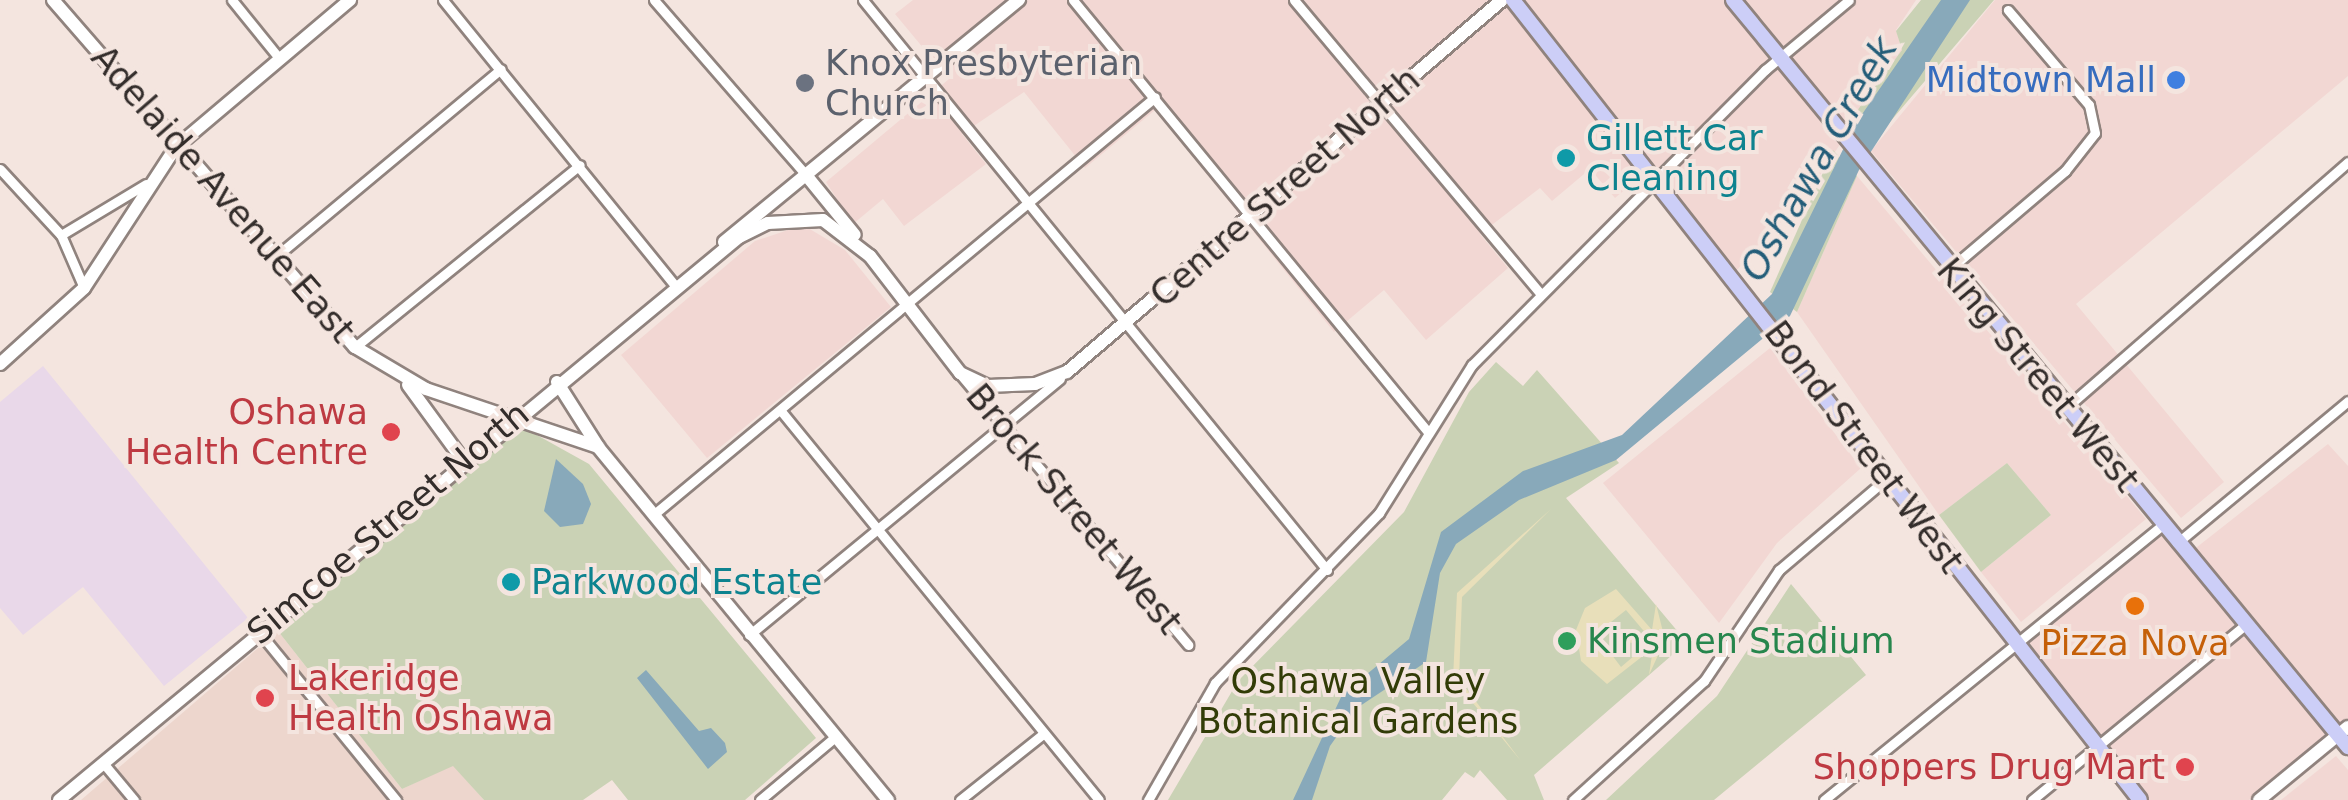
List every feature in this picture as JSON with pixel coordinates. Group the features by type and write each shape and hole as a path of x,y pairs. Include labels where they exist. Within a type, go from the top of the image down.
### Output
{"main road":[{"name":"Adelaide Avenue East","path":"54,0 176,147 356,347 403,379 516,415 598,447"},
{"path":"0,364 84,288 146,184 176,147 350,0"},
{"name":"Simcoe Street North","path":"59,800 462,459 1019,0"},
{"name":"Centre Street North","path":"1010,389 1067,372 1502,0"},
{"name":"Bond Street West","path":"1513,0 1657,178 1886,478 2140,800"},
{"name":"King Street West","path":"1732,0 2244,626 2345,737"},
{"path":"806,175 870,256"},
{"name":"Simcoe Street North","path":"720,248 801,218"},
{"name":"Brock Street West","path":"801,218 839,228 870,256 960,373 1010,389"},
{"path":"403,379 462,459"},
{"path":"557,382 598,447 888,800"},
{"path":"2259,800 2345,737"}],"street":[{"path":"232,0 279,58"},
{"path":"443,0 676,285"},
{"path":"654,0 806,175"},
{"path":"863,0 1328,570"},
{"path":"1074,0 1428,432"},
{"path":"1294,0 1540,293"},
{"path":"1148,800 1215,683 1379,513 1472,365 1657,178 1849,0"},
{"path":"1950,269 2062,174 2095,133 2089,105 2008,10"},
{"path":"274,258 501,69"},
{"path":"654,515 1154,98"},
{"path":"2066,408 2348,162"},
{"path":"356,347 580,164"},
{"path":"2,175 61,234 84,288"},
{"path":"61,234 146,184"},
{"name":"Centre Street North","path":"749,635 1067,372"},
{"name":"Brock Street West","path":"960,373 1002,428 1188,645"},
{"path":"2176,543 2348,401"},
{"path":"781,411 1098,800"},
{"path":"1573,800 1704,681 1780,570 1886,478"},
{"path":"1832,798 2162,525"},
{"path":"2032,800 2244,626"},
{"path":"258,632 396,800"},
{"path":"960,800 1042,734"},
{"path":"760,800 835,737"},
{"path":"104,764 134,800"}],"shaded area":[{"path":"913,0 1916,0 1896,30 1902,50 1808,193 1724,284 1641,176 1615,198 1590,169 1552,201 1540,188 1480,234 1508,268 1426,340 1384,290 1334,332 1155,110 1085,168 1024,92 962,134 986,164 904,226 883,199 853,224 826,182 949,79 895,14"},
{"path":"1995,0 2348,0 2348,76 2076,304 2224,482 2181,518 1871,151"},
{"path":"1857,176 2146,519 2021,622 1981,572 2051,515 2007,463 1939,515 1797,312"},
{"path":"803,225 845,250 891,307 707,458 621,355 755,241"},
{"path":"1770,348 1861,468 1777,543 1719,623 1603,483"},
{"path":"43,366 248,618 164,686 83,587 23,635 0,608 0,402"},
{"path":"2328,444 2348,466 2348,719 2249,800 2147,800 2017,637 2164,519 2192,551"},
{"name":"Lakeridge Health Oshawa","path":"278,631 402,789 453,765 484,800 81,800"},
{"path":"2336,756 2348,770 2348,800 2281,800"}],"green space":[{"path":"1921,0 1994,0 1872,143 1851,119 1902,50 1896,31"},
{"path":"1833,150 1857,176 1797,312 1770,292"},
{"name":"Oshawa Valley Botanical Gardens","path":"1496,362 1523,386 1537,370 1619,463 1566,498 1679,633 1679,649 1534,775 1544,800 1507,800 1480,770 1474,778 1465,772 1442,800 1168,800 1238,681 1404,512 1469,392"},
{"name":"Parkwood Estate","path":"517,424 589,464 816,738 745,800 628,800 612,780 583,800 484,800 453,766 402,789 278,631"},
{"path":"2007,463 2051,515 1981,572 1939,515"},
{"path":"1791,584 1866,675 1714,800 1606,800 1717,696"}],"sand":[{"path":"1551,509 1462,597 1459,679 1521,761 1453,679 1457,593"},
{"path":"1616,589 1652,630 1656,604 1665,640 1649,675 1653,648 1607,684 1581,661 1576,630 1585,608","holes":["1626,610 1648,636 1624,632 1621,642 1648,644 1621,667 1596,634"]}],"water":[{"path":"1941,0 1970,0 1859,170 1790,316 1616,460 1519,500 1456,544 1440,573 1426,662 1357,708 1330,746 1312,800 1293,800 1342,695 1409,639 1441,532 1523,471 1622,435 1772,294 1856,123"},
{"path":"556,459 583,484 591,504 583,524 560,527 544,511"},
{"path":"646,670 699,731 711,728 725,743 727,752 708,769 637,678"}],"place":[{"name":"Midtown Mall","path":"2176,80"},
{"name":"Knox Presbyterian Church","path":"805,83"},
{"name":"Gillett Car Cleaning","path":"1566,158"},
{"name":"Oshawa Health Centre","path":"391,432"},
{"name":"Parkwood Estate","path":"511,582"},
{"name":"Pizza Nova","path":"2135,606"},
{"name":"Kinsmen Stadium","path":"1567,641"},
{"name":"Lakeridge Health Oshawa","path":"265,698"},
{"name":"Shoppers Drug Mart","path":"2185,767"}],"water label":[{"name":"Oshawa Creek","path":"1819,159"}]}
